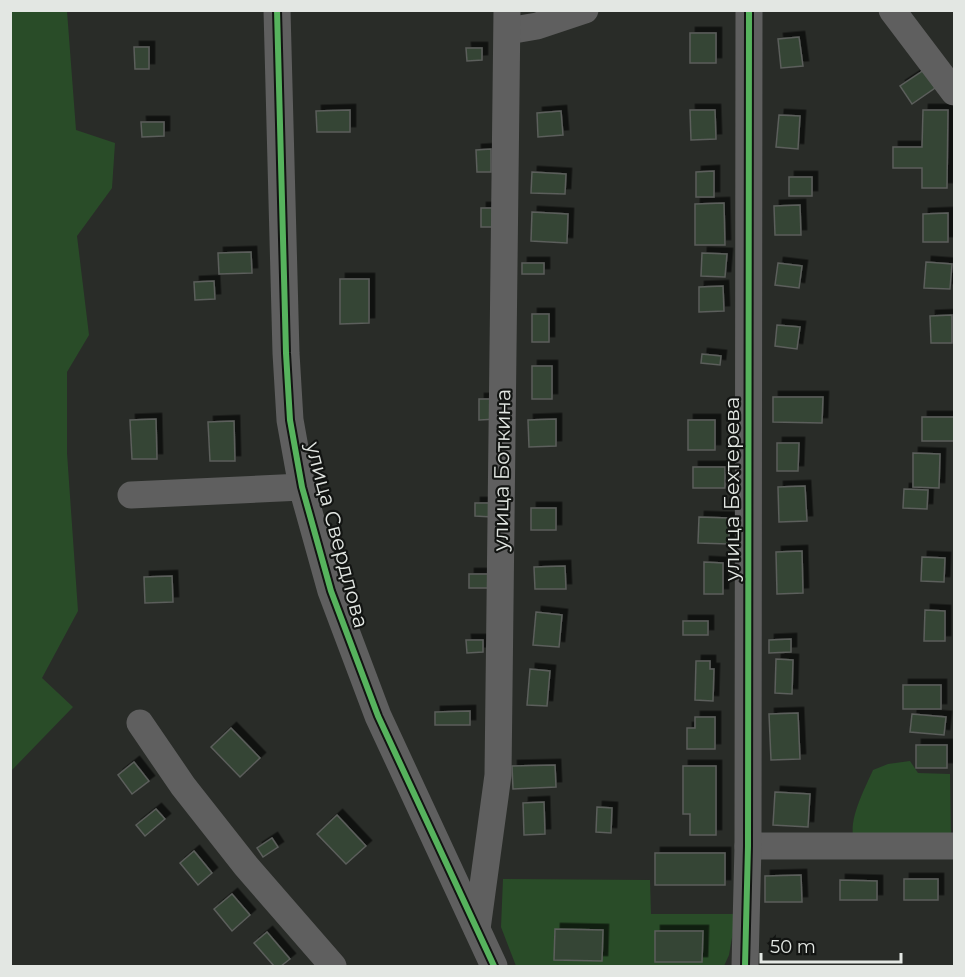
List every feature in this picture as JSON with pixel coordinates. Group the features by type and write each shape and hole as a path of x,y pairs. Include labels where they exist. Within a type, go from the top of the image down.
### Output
{"street":[{"name":"улица Свердлова","path":"277,10 286,353 290,420 302,487 331,591 374,705 494,966"},
{"path":"508,21 537,26 585,10"},
{"name":"улица Бехтерева","path":"742,961 748,846 749,10"},
{"path":"892,10 954,92"},
{"name":"улица Боткина","path":"477,929 498,775 508,21"},
{"path":"131,495 302,487"},
{"path":"140,723 183,786 239,858 333,966"},
{"path":"748,846 954,846"}],"green space":[{"path":"11,10 67,11 76,130 115,143 112,188 77,236 89,335 67,372 67,453 78,611 42,678 73,707 11,771"},
{"path":"910,761 918,773 950,774 951,837 853,836 856,811 873,770 888,764"},
{"path":"503,879 650,880 651,914 736,914 729,955 724,966 516,966 501,927"}],"building":[{"path":"690,33 716,33 716,63 690,63"},
{"path":"799,37 803,66 781,68 778,39"},
{"path":"134,47 149,47 149,69 135,69"},
{"path":"466,48 482,48 482,60 467,61"},
{"path":"924,70 935,88 912,104 900,86"},
{"path":"350,110 350,132 317,132 316,111"},
{"path":"690,110 715,110 716,139 691,140"},
{"path":"923,110 948,110 947,188 922,188 922,168 893,168 893,147 922,147"},
{"path":"561,111 563,135 538,137 537,113"},
{"path":"779,115 800,116 798,149 776,147"},
{"path":"141,122 164,122 164,136 142,137"},
{"path":"491,149 491,172 477,172 476,150"},
{"path":"714,171 714,197 696,197 696,172"},
{"path":"532,172 566,174 565,194 531,193"},
{"path":"789,177 812,177 812,196 789,196"},
{"path":"724,203 725,245 695,245 695,204"},
{"path":"800,205 801,235 775,235 774,206"},
{"path":"481,208 492,208 492,227 481,227"},
{"path":"532,212 568,214 567,243 531,241"},
{"path":"948,213 948,242 923,242 923,214"},
{"path":"251,252 252,273 219,274 218,253"},
{"path":"702,253 727,254 725,277 701,276"},
{"path":"926,262 952,264 950,289 924,288"},
{"path":"522,263 544,263 544,274 522,274"},
{"path":"778,263 802,266 799,288 775,285"},
{"path":"340,279 369,279 369,323 340,324"},
{"path":"214,281 215,299 195,300 194,282"},
{"path":"723,286 724,311 699,312 699,287"},
{"path":"532,314 549,314 549,342 532,342"},
{"path":"952,315 952,343 931,343 930,316"},
{"path":"777,325 800,327 797,349 775,346"},
{"path":"702,354 721,356 720,365 701,363"},
{"path":"532,366 552,366 552,399 532,399"},
{"path":"773,397 823,397 822,423 773,422"},
{"path":"479,399 496,399 497,419 479,420"},
{"path":"922,417 954,417 954,441 922,441"},
{"path":"156,419 157,459 132,459 130,420"},
{"path":"556,419 556,446 529,447 528,420"},
{"path":"688,420 715,420 715,450 688,450"},
{"path":"234,421 235,461 210,461 208,422"},
{"path":"777,443 799,443 798,471 777,471"},
{"path":"913,453 940,454 939,488 913,487"},
{"path":"693,467 725,467 725,488 693,488"},
{"path":"805,486 807,521 779,522 778,487"},
{"path":"904,489 928,490 927,509 903,508"},
{"path":"475,503 493,503 492,517 475,516"},
{"path":"531,508 556,508 556,530 531,530"},
{"path":"699,517 729,518 729,544 698,543"},
{"path":"802,551 803,593 777,594 776,552"},
{"path":"922,557 945,558 944,582 921,581"},
{"path":"704,562 723,563 723,594 704,594"},
{"path":"565,566 566,589 535,589 534,567"},
{"path":"469,574 488,574 488,588 469,588"},
{"path":"172,576 173,602 145,603 144,577"},
{"path":"925,610 945,611 945,641 924,641"},
{"path":"536,612 562,615 559,647 533,645"},
{"path":"683,621 708,621 708,635 683,635"},
{"path":"791,639 791,652 769,653 769,640"},
{"path":"466,640 483,640 483,652 467,653"},
{"path":"776,659 793,660 792,694 775,693"},
{"path":"696,661 710,661 710,669 714,669 713,701 695,700"},
{"path":"530,669 550,671 547,706 527,705"},
{"path":"903,685 941,685 941,709 903,709"},
{"path":"470,711 470,725 435,725 435,712"},
{"path":"798,713 800,759 771,760 769,714"},
{"path":"912,714 946,717 944,735 910,732"},
{"path":"695,717 715,717 715,749 687,749 687,728 695,728"},
{"path":"231,728 260,758 240,777 211,747"},
{"path":"916,745 947,745 947,768 916,768"},
{"path":"134,762 149,781 132,794 118,775"},
{"path":"555,765 556,787 513,789 512,766"},
{"path":"683,766 716,766 716,835 690,835 690,814 683,814"},
{"path":"775,792 810,794 808,827 773,825"},
{"path":"544,802 545,834 524,835 523,803"},
{"path":"597,807 612,808 611,833 596,832"},
{"path":"156,809 165,819 145,836 136,825"},
{"path":"337,815 366,846 346,864 317,834"},
{"path":"272,838 278,847 263,857 257,848"},
{"path":"194,851 212,873 198,885 180,863"},
{"path":"655,853 725,853 725,885 655,885"},
{"path":"801,875 802,902 765,902 765,876"},
{"path":"904,879 938,879 938,900 904,900"},
{"path":"840,880 877,881 877,900 840,900"},
{"path":"232,894 250,915 232,931 214,909"},
{"path":"555,929 603,930 602,961 554,960"},
{"path":"655,931 703,931 702,962 655,962"},
{"path":"267,932 290,959 281,966 274,966 254,943"}],"cycle path":[{"path":"277,10 286,353 290,420 302,487 331,591 378,716 494,966"},
{"path":"745,966 748,846 749,10"}]}
